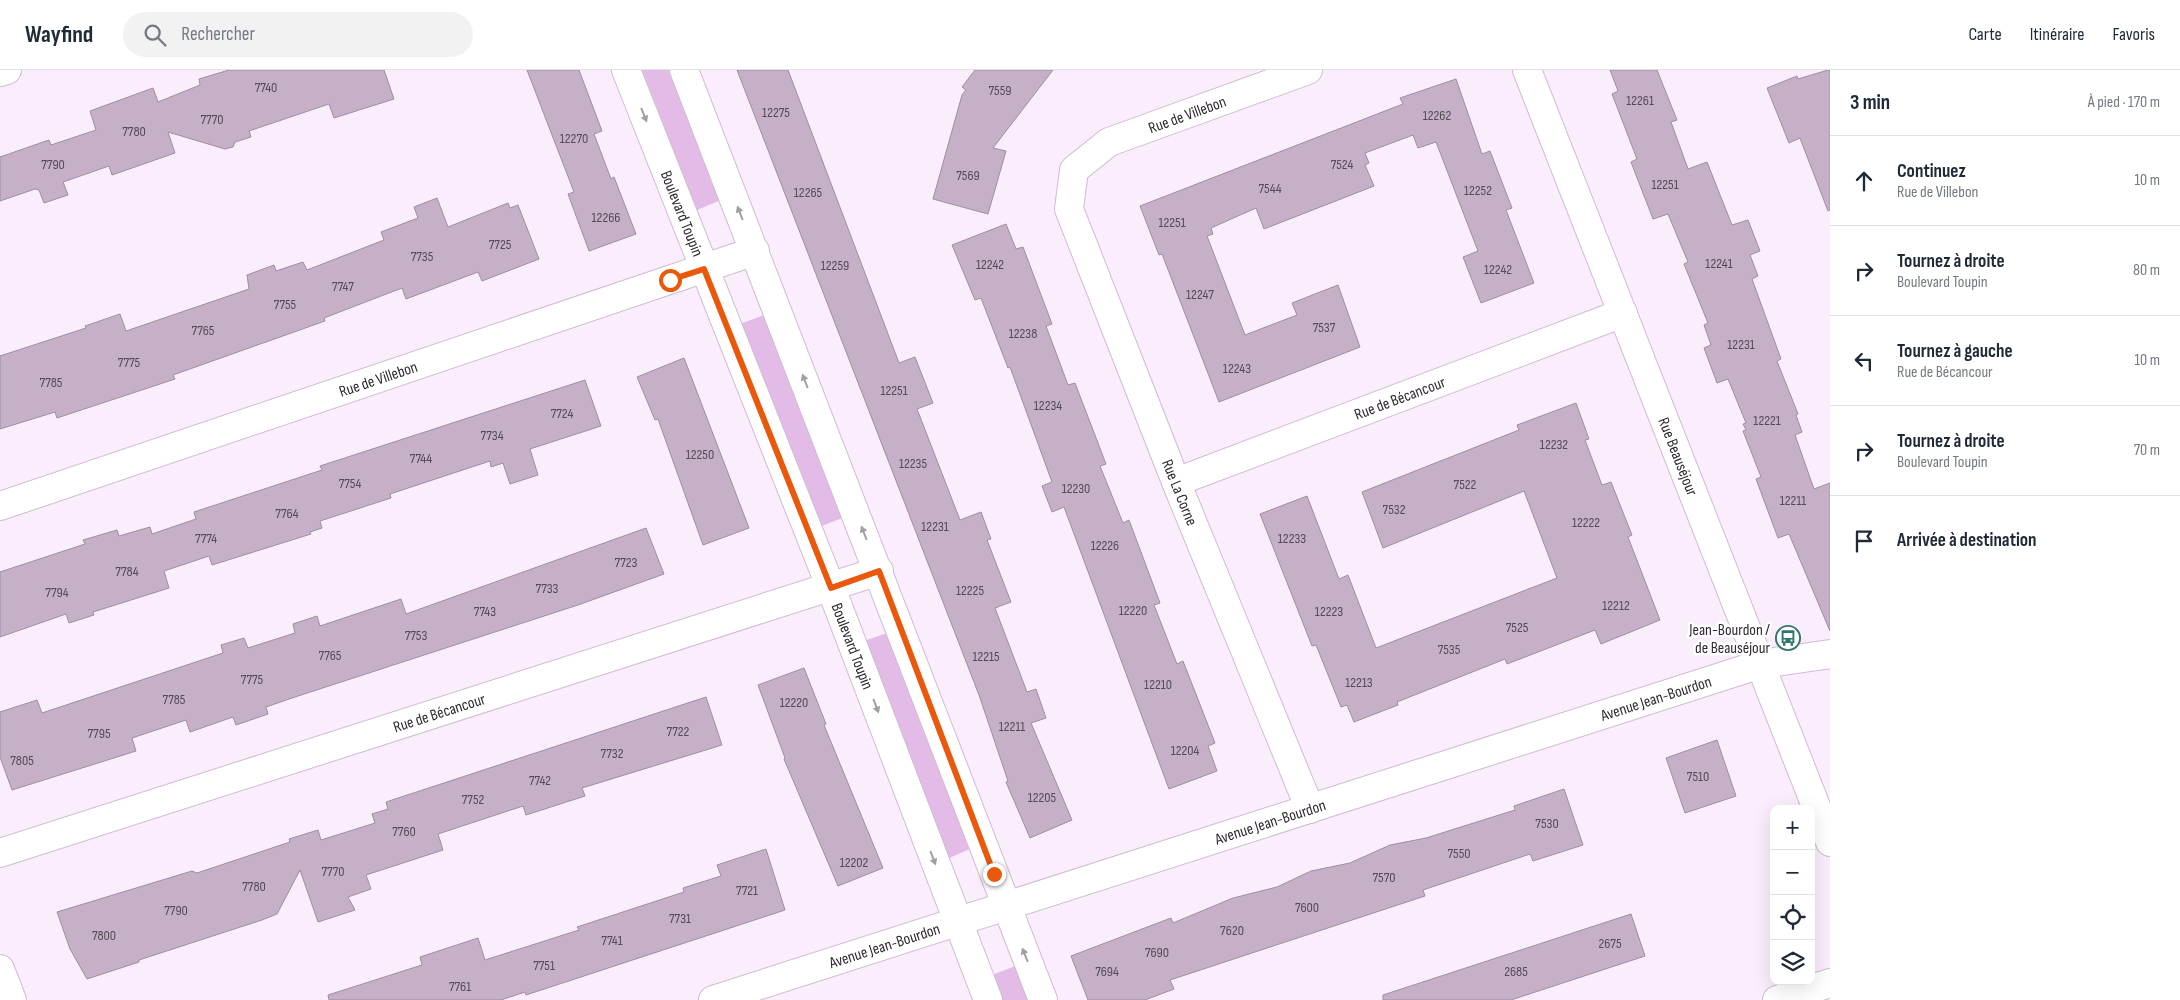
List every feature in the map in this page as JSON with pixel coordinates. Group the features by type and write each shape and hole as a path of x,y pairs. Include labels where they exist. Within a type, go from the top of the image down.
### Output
{"street":[{"path":"0,72 6,70"},
{"name":"Boulevard Toupin","path":"626,70 831,588 988,1000"},
{"path":"684,70 1043,1000"},
{"name":"Rue de Villebon","path":"1074,170 1109,142 1308,70"},
{"name":"Rue Beauséjour","path":"1527,70 1830,842"},
{"name":"Rue La Corne","path":"1074,170 1069,209 1176,482 1310,809"},
{"name":"Rue de Villebon","path":"0,506 704,269 754,250"},
{"name":"Rue de Bécancour","path":"1176,482 1623,313"},
{"name":"Rue de Bécancour","path":"0,853 831,588 879,571"},
{"name":"Avenue Jean-Bourdon","path":"712,1000 956,920 1310,809 1761,664 1830,654"},
{"path":"0,969 12,1000"},
{"path":"1776,1000 1830,982"}],"shaded area":[{"path":"642,70 672,70 721,200 697,210"},
{"path":"767,314 845,517 819,527 740,324"},
{"path":"890,632 972,848 947,859 864,641"},
{"path":"1018,965 1032,1000 1002,1000 992,975"}],"building":[{"path":"229,70 384,70 394,99 334,118 329,104 249,131 251,137 235,142 233,147 225,149 168,132 175,153 112,175 109,166 63,182 68,195 44,203 39,190 35,189 0,201 0,157 49,140 51,145 96,130 90,111 153,88 158,102 200,85 199,79"},
{"path":"527,70 579,70 602,131 594,134 611,179 614,177 636,234 589,251 568,194 574,192"},
{"path":"737,70 788,70 899,363 915,357 933,403 917,409 960,520 981,512 991,539 987,540 1011,602 995,608 1027,692 1036,689 1046,718 1031,723 1072,820 1030,838 1006,782 1008,781 979,695"},
{"path":"975,70 1053,70 993,148 1006,151 988,214 933,199 962,95 966,90 962,87"},
{"path":"1610,70 1657,70 1677,120 1671,122 1688,169 1707,162 1732,225 1748,220 1760,251 1750,255 1758,276 1752,279 1781,359 1777,361 1798,414 1796,415 1802,432 1795,435 1814,489 1830,483 1830,631 1789,534 1778,538 1756,479 1761,477 1743,431 1746,430 1743,424 1746,423 1728,379 1717,383 1704,348 1711,345 1704,325 1708,323 1684,264 1688,262 1668,214 1653,219 1631,162 1637,159 1612,94 1618,91"},
{"path":"1830,70 1830,210 1828,211 1800,138 1789,143 1767,88 1797,76 1798,79"},
{"path":"1456,79 1482,154 1490,151 1512,208 1506,210 1534,283 1481,303 1463,257 1478,251 1436,142 1418,148 1413,135 1365,153 1369,163 1365,165 1374,186 1264,229 1256,208 1211,228 1213,234 1207,236 1245,335 1297,315 1292,303 1338,285 1360,347 1219,402 1162,254 1159,255 1140,206 1403,104 1400,98"},
{"path":"437,198 448,227 508,203 510,208 518,205 539,259 482,281 478,272 406,299 402,288 324,318 325,321 173,375 175,379 57,418 55,412 0,429 0,356 86,328 85,326 120,314 126,331 249,289 247,275 274,265 276,271 303,262 307,270 384,240 381,232 418,218 414,207"},
{"path":"1006,224 1016,249 1023,247 1052,324 1046,326 1068,385 1075,383 1106,464 1100,466 1123,523 1129,520 1160,603 1154,605 1177,664 1183,661 1215,743 1208,746 1217,771 1169,789 1064,507 1052,512 1042,486 1052,482 1010,367 1008,368 981,298 975,300 952,245"},
{"path":"684,358 749,528 703,545 658,419 655,420 637,377"},
{"path":"585,380 601,426 530,449 538,475 510,484 503,463 491,467 490,461 390,494 391,498 320,521 322,528 310,532 311,534 212,565 209,556 164,571 169,588 93,612 94,615 69,623 66,614 0,637 0,572 85,544 83,540 117,530 119,536 150,527 152,534 196,519 194,512 322,470 320,466"},
{"path":"1576,403 1589,439 1585,440 1602,485 1611,482 1632,535 1628,537 1660,620 1601,644 1595,630 1507,664 1505,659 1397,702 1398,705 1354,722 1347,705 1341,707 1316,645 1312,646 1260,514 1307,496 1339,579 1348,575 1376,648 1557,578 1524,491 1383,548 1362,492 1519,430 1517,425"},
{"path":"646,528 664,574 578,605 266,707 268,714 236,725 233,717 190,732 186,720 132,738 136,751 12,790 0,757 0,712 37,700 42,713 223,653 221,645 244,638 248,648 295,633 293,624 317,616 320,626 401,599 406,614"},
{"path":"804,668 826,724 824,725 883,868 838,886 784,759 758,685"},
{"path":"706,697 722,745 582,788 585,796 526,815 523,806 438,834 443,850 366,875 371,889 348,897 355,910 318,922 300,870 277,914 262,920 87,979 70,949 57,912 192,871 197,873 290,842 289,839 318,830 321,840 375,823 372,814 388,809 386,802"},
{"path":"1717,740 1736,796 1685,813 1666,758"},
{"path":"1564,789 1583,845 1533,861 1530,854 1423,890 1425,896 1170,980 1174,989 1145,1000 1088,1000 1071,956 1171,918 1173,923 1233,898 1277,887 1311,871 1350,863 1390,845 1426,838 1515,810 1514,806"},
{"path":"766,849 785,910 526,995 525,992 501,1000 329,1000 328,995 422,965 420,957 478,938 485,960 579,930 577,927 684,892 683,888 721,876 717,865"},
{"path":"1631,914 1645,956 1511,1000 1383,1000 1383,995"}],"place":[{"name":"Jean-Bourdon / de Beauséjour","path":"1788,638"}],"route":[{"path":"670,280 704,269 831,588 879,571 994,874"}]}
